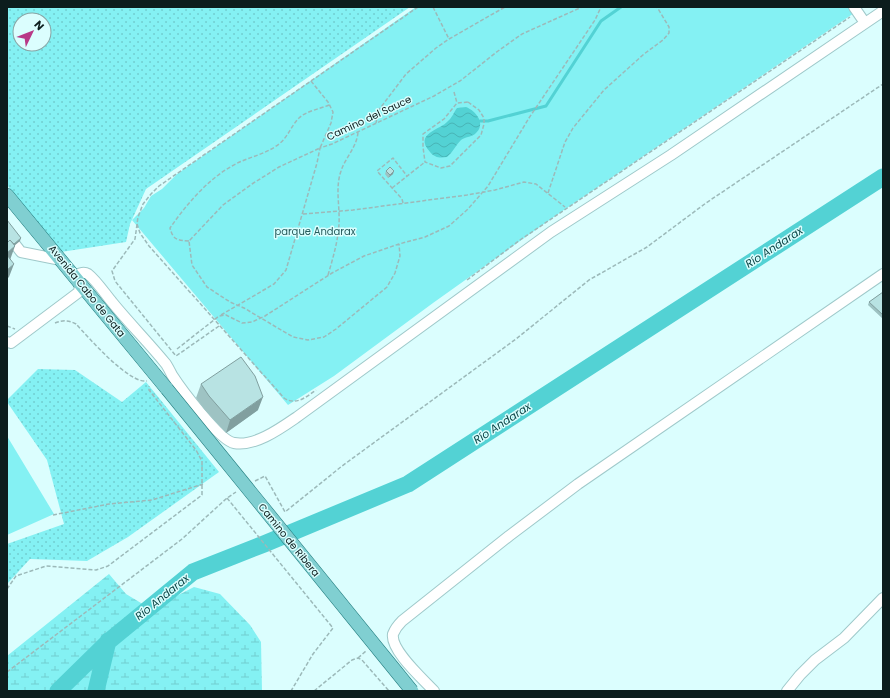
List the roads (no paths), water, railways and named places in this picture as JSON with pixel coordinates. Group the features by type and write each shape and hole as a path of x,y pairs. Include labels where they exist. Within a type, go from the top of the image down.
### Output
{"main road":[{"name":"Avenida Cabo de Gata","path":"7,195 77,280 154,379 166,389"},
{"name":"Camino de Ribera","path":"166,389 412,691"}],"street":[{"path":"855,10 865,23"},
{"path":"7,342 11,343 79,292 77,280 82,272 88,274 167,365 172,375 220,435 232,443 252,443 282,428 551,232 671,155 883,11"},
{"path":"7,234 21,252 61,260"},
{"path":"434,691 403,658 394,645 393,635 396,627 402,621 509,536 578,484 883,274"},
{"path":"787,691 805,670 844,638 883,598"}],"water":[{"path":"466,107 479,118 480,126 478,130 475,134 461,140 447,157 434,155 426,146 426,136 445,124 452,117 457,108"}],"waterway":[{"path":"480,121 488,121 546,106 601,21 621,7"},
{"name":"Río Andarax","path":"58,691 109,641 193,572 408,484 883,177"},
{"name":"Río Andarax","path":"96,691 108,641"}],"park label":[{"name":"parque Andarax","path":"315,231"}]}
